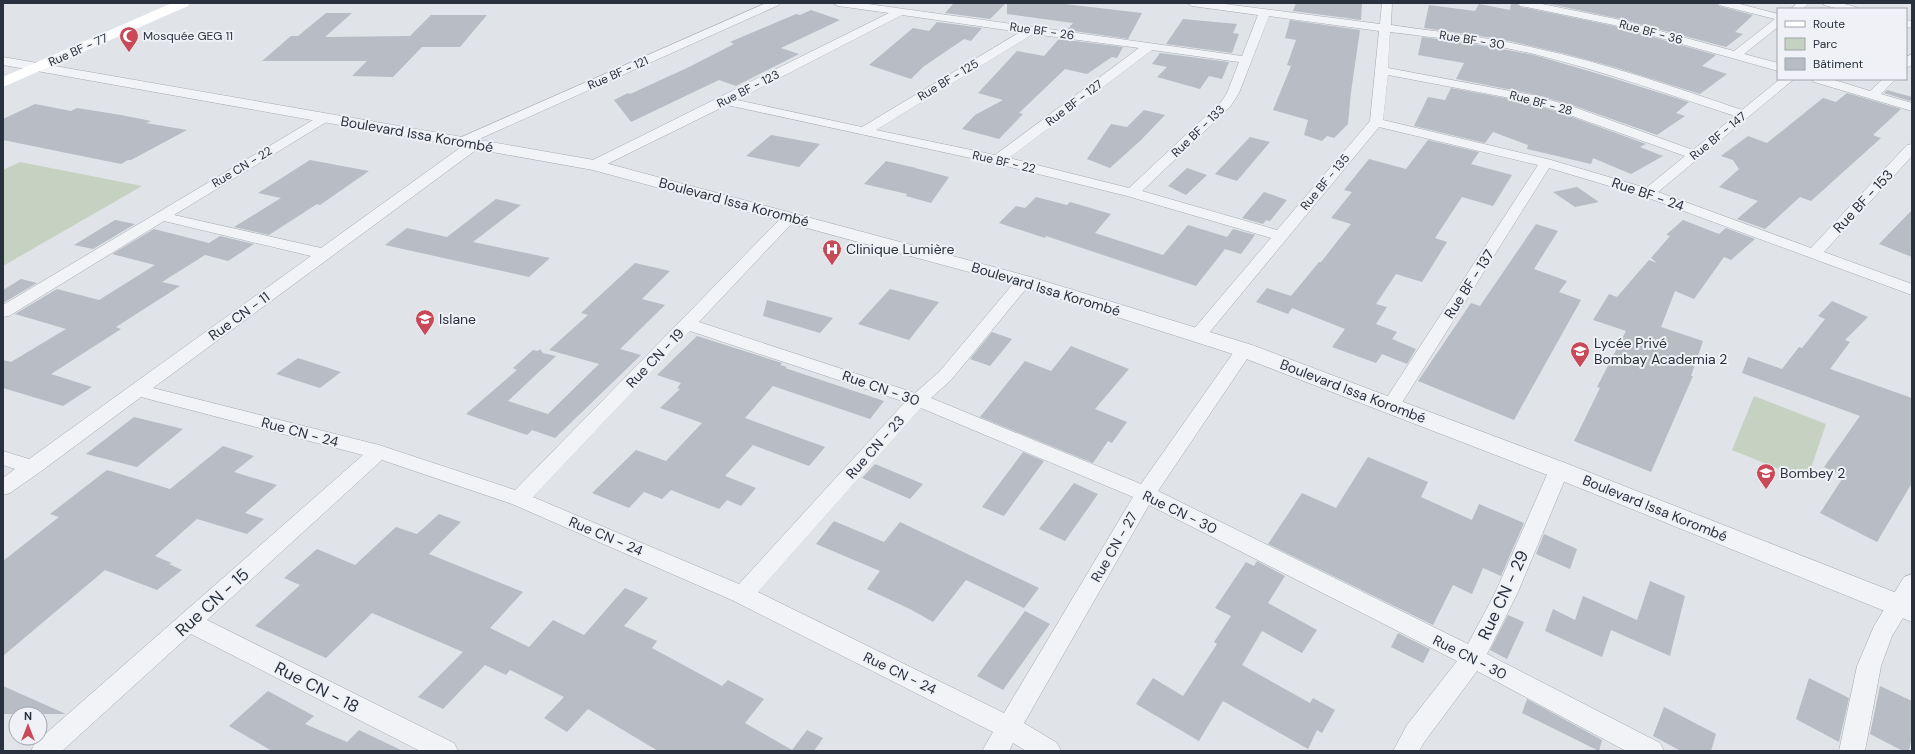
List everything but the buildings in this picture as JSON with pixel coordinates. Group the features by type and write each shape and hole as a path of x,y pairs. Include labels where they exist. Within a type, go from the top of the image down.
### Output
{"main road":[{"name":"Rue BF - 77","path":"31,66 167,3"},
{"name":"Rue BF - 77","path":"31,66 183,3"},
{"path":"3,74 31,66"},
{"path":"3,83 31,66"}],"street":[{"name":"Rue BF - 121","path":"469,143 775,3"},
{"name":"Rue BF - 26","path":"838,3 1247,60"},
{"name":"Rue BF - 30","path":"1192,3 1478,40 1535,51 1624,75 1744,115"},
{"path":"1376,122 1387,3"},
{"name":"Rue BF - 36","path":"1522,3 1616,22 1777,67"},
{"path":"1723,3 1777,18"},
{"path":"1828,3 1848,8"},
{"name":"Rue BF - 123","path":"594,165 725,101 900,12"},
{"name":"Rue BF - 133","path":"1132,193 1226,104 1233,93 1247,60 1265,12"},
{"path":"1736,55 1777,23"},
{"name":"Rue BF - 125","path":"866,130 1031,30"},
{"name":"Rue BF - 127","path":"998,160 1150,46"},
{"name":"Boulevard Issa Korombé","path":"3,61 594,165 1024,281 1244,350 1559,470 1905,608"},
{"name":"Rue BF - 28","path":"1382,70 1528,98 1566,109 1694,155"},
{"name":"Rue BF - 147","path":"1648,193 1787,80"},
{"path":"1821,80 1912,107"},
{"path":"1873,95 1889,80"},
{"name":"Rue BF - 22","path":"725,101 866,130 998,160 1132,193 1280,236"},
{"name":"Rue CN - 22","path":"3,312 323,118"},
{"name":"Rue BF - 24","path":"1376,122 1546,163 1648,193 1815,253 1912,290"},
{"name":"Rue BF - 135","path":"1198,336 1376,122"},
{"name":"Rue CN - 11","path":"3,488 325,254 469,143"},
{"name":"Rue BF - 153","path":"1815,253 1912,148"},
{"name":"Rue BF - 137","path":"1391,405 1546,163"},
{"path":"161,216 325,254"},
{"name":"Rue CN - 19","path":"519,498 790,217"},
{"name":"Rue CN - 23","path":"742,595 918,400 945,376 1024,281"},
{"name":"Rue CN - 30","path":"687,324 918,400 1145,494 1473,658 1651,751"},
{"name":"Rue CN - 27","path":"996,751 1145,494 1244,350"},
{"name":"Rue CN - 24","path":"138,390 379,452 519,498 742,595 1010,728 1048,751"},
{"name":"Rue CN - 15","path":"44,751 379,452"},
{"path":"3,458 33,467"},
{"name":"Rue CN - 29","path":"1406,751 1420,727 1473,658 1507,592 1559,470"},
{"path":"1852,751 1870,666 1882,633 1905,608 1912,583"},
{"name":"Rue CN - 18","path":"190,622 445,751"}],"green space":[{"path":"20,162 142,186 3,266 3,170"},
{"path":"1754,396 1826,424 1807,480 1732,450"}],"place":[{"name":"Mosquée GEG 11","path":"129,53"},
{"name":"Clinique Lumière","path":"832,266"},
{"name":"Islane","path":"425,336"},
{"name":"Lycée Privé Bombay Academia 2","path":"1580,368"},
{"name":"Bombey 2","path":"1766,490"}]}
